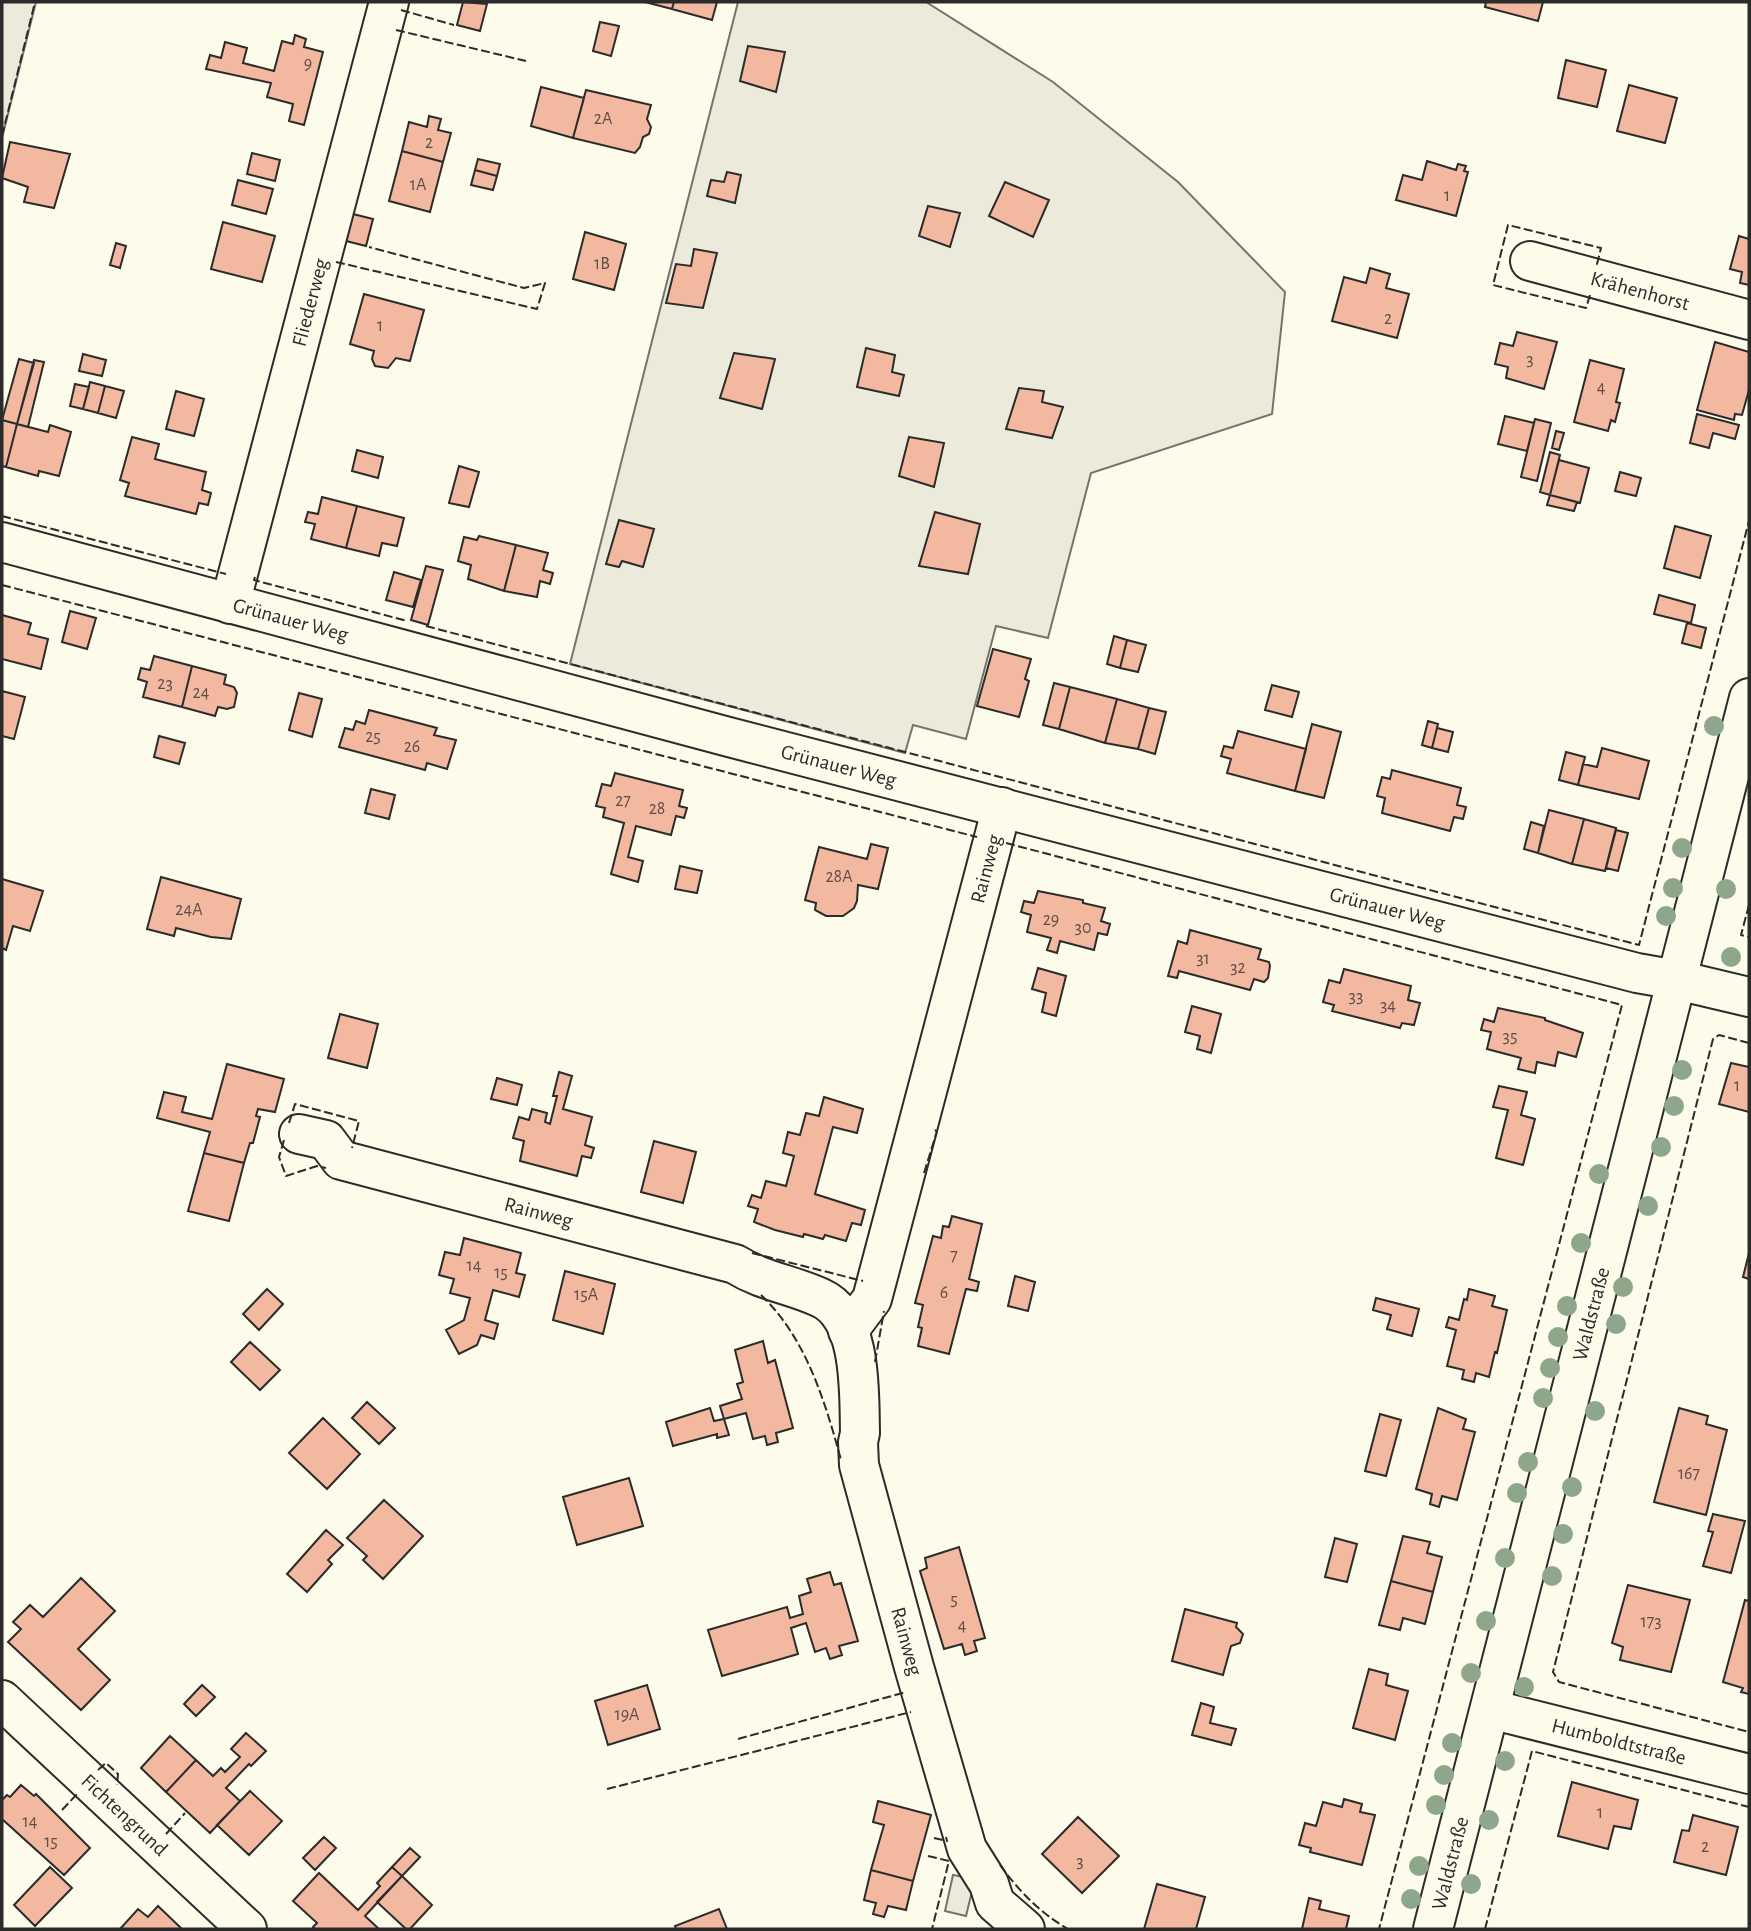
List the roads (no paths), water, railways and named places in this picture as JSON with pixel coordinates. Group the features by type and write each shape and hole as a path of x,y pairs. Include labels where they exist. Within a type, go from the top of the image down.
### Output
{"street":[{"name":"Fliederweg","path":"230,604 389,2"},
{"name":"Krähenhorst","path":"1530,261 1749,320"},
{"name":"Grünauer Weg","path":"2,542 1637,973 1749,997"},
{"name":"Waldstraße","path":"1433,1929 1749,698"},
{"name":"Rainweg","path":"848,1331 872,1299 1002,807"},
{"name":"Rainweg","path":"299,1134 326,1140 341,1160 735,1264 755,1276 823,1298 837,1312 848,1331 857,1357 859,1465 967,1849 989,1884 995,1903 1025,1929"},
{"name":"Fichtengrund","path":"2,1700 247,1929"},
{"name":"Humboldtstraße","path":"1490,1709 1749,1774"}]}
